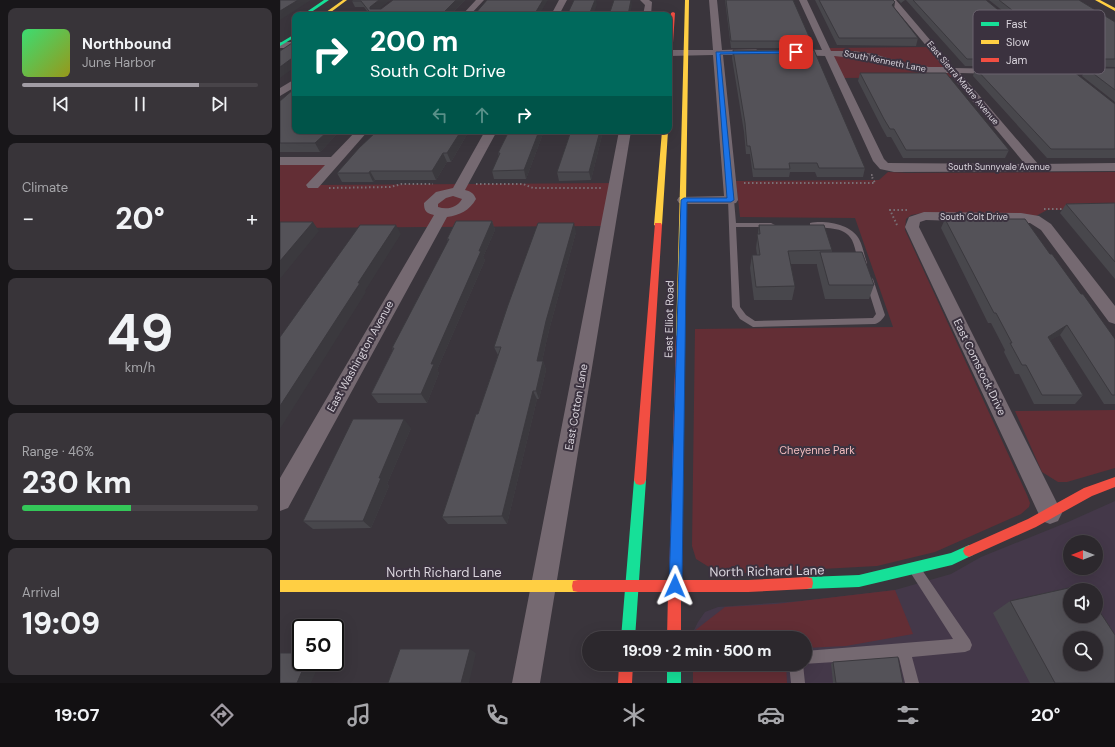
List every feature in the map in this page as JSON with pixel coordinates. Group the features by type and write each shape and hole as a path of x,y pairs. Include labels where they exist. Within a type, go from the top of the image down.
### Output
{"main road":[{"path":"309,12 327,0"},
{"path":"328,12 346,0"},
{"name":"East Elliot Road","path":"674,0 684,200 674,631"},
{"name":"East Elliot Road","path":"672,64 676,53 687,0"},
{"path":"1097,0 1115,10"},
{"path":"280,45 292,37"},
{"name":"East Elliot Road","path":"629,631 665,134"},
{"name":"North Richard Lane","path":"280,586 748,586 859,581 915,569 952,559 1050,513 1088,492 1115,482"},
{"path":"625,683 626,671"},
{"path":"674,671 674,683"}],"street":[{"path":"469,12 480,0"},
{"path":"557,12 563,0"},
{"path":"644,0 649,4 648,12"},
{"path":"684,200 731,200 713,0"},
{"path":"803,0 827,52"},
{"name":"East Sierra Madre Avenue","path":"892,0 1034,167"},
{"path":"280,45 292,45"},
{"path":"676,53 765,52"},
{"name":"South Kenneth Lane","path":"780,52 827,52 874,57 898,65 916,68 973,71"},
{"name":"South Sunnyvale Avenue","path":"827,52 879,161 884,166 894,168 1115,167"},
{"path":"1073,74 1080,80"},
{"path":"280,93 292,84"},
{"path":"313,185 359,134"},
{"name":"East Washington Avenue","path":"280,500 425,240 442,213 431,209 431,203 440,195 457,192 489,134"},
{"name":"East Cotton Lane","path":"526,683 625,134"},
{"path":"280,161 335,161"},
{"path":"1039,214 1046,227 1115,318"},
{"name":"South Colt Drive","path":"909,220 924,216 1021,217 1039,214"},
{"name":"East Comstock Drive","path":"909,220 1050,513"}],"lane":[{"path":"731,200 736,307 743,317 753,324 875,321 881,315 854,237 845,230 825,226 802,226"},
{"path":"732,225 779,225"},
{"path":"812,658 965,645 915,569"},
{"path":"904,651 912,683"},
{"path":"797,671 798,683"}],"path":[{"path":"1039,214 1068,209"},
{"path":"909,220 890,210 909,220"}],"shaded area":[{"path":"1115,501 1115,683 693,683 693,671 812,671 812,631 694,631 705,612 718,607 802,601 895,590 951,574 981,557 1068,522"}],"green space":[{"path":"930,47 955,77 842,78 828,48"},
{"path":"280,161 335,161 313,185 616,183 609,226 280,228"},
{"name":"Cheyenne Park","path":"888,172 1115,172 1115,210 1047,210 1036,216 1005,213 922,213 911,215 906,219 905,230 1027,495 1030,503 1029,507 1021,514 935,552 877,566 729,574 709,567 696,559 692,546 695,329 893,327 855,218 740,217 736,181 879,180"},
{"path":"1115,410 1115,468 1067,482 1058,482 1042,472 1015,411"},
{"path":"895,590 913,634 846,646 812,648 812,631 694,631 725,607 776,604"},
{"path":"693,671 786,671 787,683 693,683"}],"building":[{"path":"280,0 298,0 280,11"},
{"path":"379,0 370,7 370,9 381,9 393,0 456,0 444,12 370,12 361,1 352,1"},
{"path":"487,0 543,0 536,12 477,12"},
{"path":"574,0 595,0 590,12 568,12"},
{"path":"614,0 631,0 629,12 610,12"},
{"path":"726,0 793,0 811,41 731,41"},
{"path":"819,0 893,0 895,2 892,5 918,38 839,38"},
{"path":"913,0 986,0 998,10 973,10 973,59 967,59"},
{"path":"999,0 1079,0 1095,10 1012,10"},
{"path":"1105,16 1115,22 1115,59 1105,59"},
{"path":"292,43 292,58 280,67 280,51"},
{"path":"733,50 814,50 865,168 819,168 817,163 789,163 790,169 754,169 750,146 747,146 745,123"},
{"path":"1105,68 1115,68 1115,90 1094,74 1105,74"},
{"path":"860,73 946,73 1009,150 906,150 894,129 890,129 884,119"},
{"path":"981,74 1077,74 1115,104 1115,149 1051,149"},
{"path":"292,91 292,134 325,134 315,143 280,143 280,101"},
{"path":"374,134 459,134 447,153 443,153 432,171 370,171 369,173 337,173"},
{"path":"508,134 538,134 524,170 492,171 500,153 498,153"},
{"path":"570,134 599,134 589,172 557,172"},
{"path":"1115,203 1115,262 1066,204"},
{"path":"945,219 1025,219 1050,254 1052,254 1081,294 1083,294 1115,339 1115,395 1112,395 1067,325 1048,337 1083,395 1042,395 1026,365 1022,365 1010,343 1012,343 996,313 994,313"},
{"path":"456,221 492,221 479,251 481,251 431,364 434,364 421,394 371,394 394,348 392,348 449,239 447,239"},
{"path":"280,222 313,222 280,261"},
{"path":"538,223 574,223 546,321 537,361 543,361 536,391 533,391 502,516 442,517 476,414 478,414 501,347 494,347"},
{"path":"360,225 396,225 280,406 280,337"},
{"path":"759,225 824,225 832,250 788,251 795,286 756,287 752,255 760,255 757,234 760,234"},
{"path":"820,252 862,252 874,285 829,285"},
{"path":"353,419 404,419 363,521 303,521"},
{"path":"1063,589 1063,623 1103,623 1103,617 1115,635 1115,683 1055,683 1010,601"},
{"path":"400,649 470,649 461,683 388,683"},
{"path":"280,653 292,653 292,671 302,671 297,683 280,683"},
{"path":"898,657 903,683 836,683 833,662"}],"traffic: fast":[{"path":"309,12 327,0"},
{"path":"280,45 292,37"},
{"path":"629,631 640,480"},
{"path":"807,583 859,581 952,559 969,551"},
{"path":"674,671 674,683"}],"traffic: slow":[{"path":"328,12 345,0"},
{"path":"680,336 687,0"},
{"path":"1097,0 1115,10"},
{"path":"658,225 665,134"},
{"path":"280,586 578,586"}],"traffic: jam":[{"path":"672,28 673,13"},
{"path":"640,480 658,225"},
{"path":"674,631 680,336"},
{"path":"969,551 1032,523 1088,492 1115,482"},
{"path":"578,586 748,586 807,583"},
{"path":"625,683 626,671"}],"route":[{"path":"675,586 684,200 731,200 718,52 796,52"}]}
